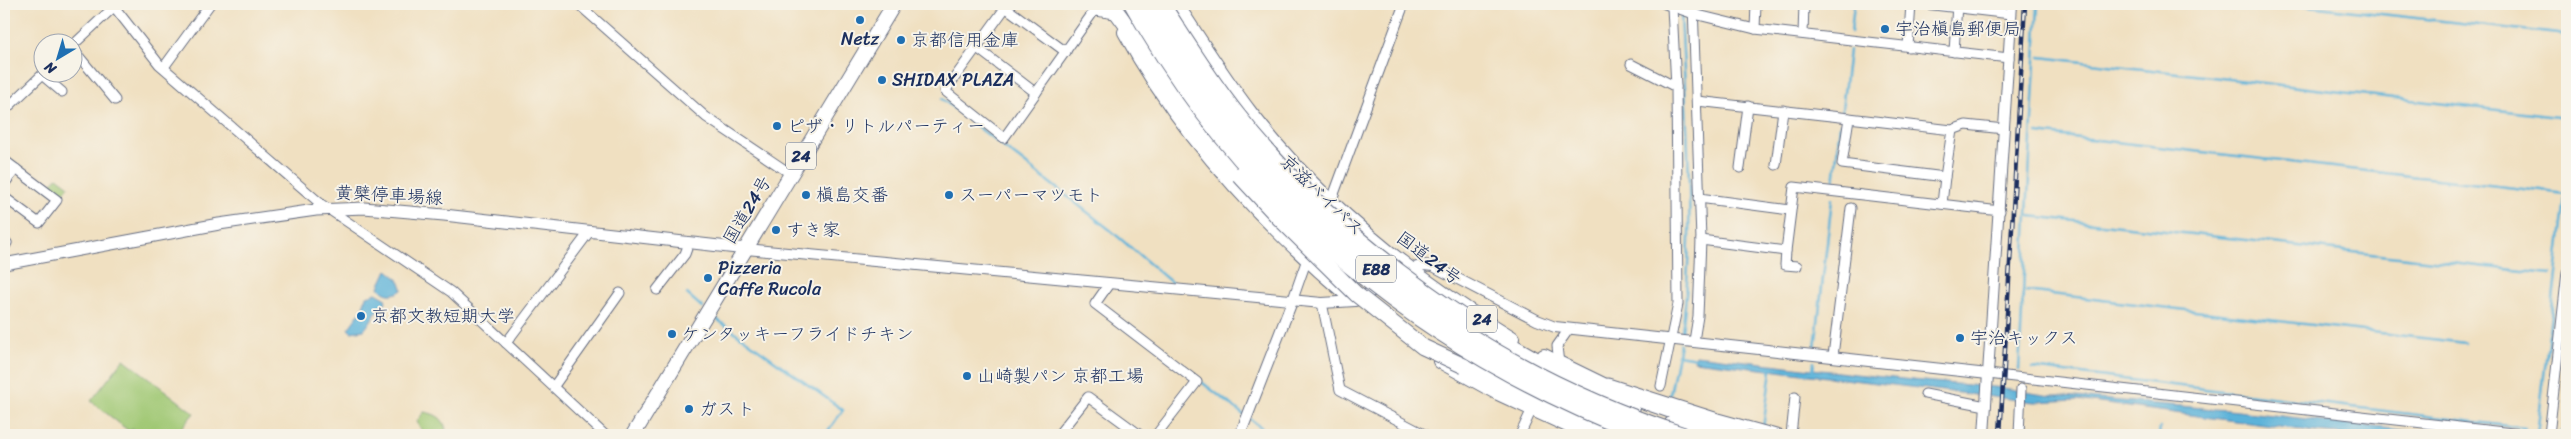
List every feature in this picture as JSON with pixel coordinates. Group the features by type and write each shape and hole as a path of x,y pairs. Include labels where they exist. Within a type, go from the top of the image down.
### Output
{"highway":[{"name":"国道24号","path":"634,435 894,4"},
{"name":"京滋バイパス","path":"1132,4 1172,69 1224,140 1284,207 1348,265 1423,321 1501,371 1561,402 1642,435"},
{"name":"京滋バイパス","path":"1148,4 1192,73 1257,157 1322,224 1371,265 1434,313 1530,371 1607,407 1684,435"},
{"path":"1162,4 1225,98 1256,137 1319,203 1388,262 1458,314 1554,371 1635,410 1703,435"},
{"name":"国道24号","path":"1176,4 1252,115 1331,202 1411,268 1488,324 1558,364 1652,406 1677,410 1741,435"},
{"path":"1112,7 1239,175 1273,212 1356,294 1423,347 1553,410 1637,435"},
{"path":"1112,7 1147,71 1188,128 1234,185 1307,259 1355,301 1433,358 1558,422 1589,435"}],"main road":[{"name":"黄檗停車場線","path":"4,264 219,224 330,210 364,208 746,249"}],"street":[{"path":"164,67 210,4"},
{"path":"578,4 706,116 791,174"},
{"path":"1086,4 1098,7 1112,7"},
{"path":"1331,202 1404,4"},
{"path":"1691,341 1698,316 1701,240 1691,14 1694,4"},
{"path":"1755,28 1756,4"},
{"path":"1802,34 1804,4"},
{"path":"1908,47 1911,4"},
{"path":"1925,4 2012,9 1984,435"},
{"path":"1066,52 1006,6 945,91 1004,138 1066,52 1098,7"},
{"path":"1661,386 1678,304 1676,87 1671,6 1691,14 1755,28 2008,58"},
{"path":"1954,52 1957,6"},
{"path":"82,42 116,7 164,67 330,210 452,292 605,435"},
{"path":"977,48 1036,93"},
{"path":"82,60 115,100"},
{"path":"1631,64 1676,87"},
{"path":"4,111 38,82"},
{"path":"51,82 62,92"},
{"path":"1696,101 1952,130 1966,125 2004,129"},
{"path":"1740,168 1748,106"},
{"path":"1776,165 1783,110"},
{"path":"1849,118 1842,164 1945,178"},
{"path":"1942,204 1952,130"},
{"path":"4,160 57,200 39,223 4,197"},
{"path":"4,184 16,169"},
{"path":"1797,266 1786,264 1790,210 1794,187 2000,211"},
{"path":"1700,198 1790,210"},
{"path":"1833,356 1851,208"},
{"path":"506,342 590,232"},
{"path":"4,240 7,243 4,248"},
{"path":"1701,240 1786,251"},
{"path":"657,290 685,254 689,243"},
{"path":"746,249 1322,303 1355,301 1411,268 1433,266 1537,320 1568,329 1833,356 2530,435"},
{"path":"1240,435 1307,259"},
{"path":"2549,435 2567,272"},
{"path":"1109,284 1095,304 1197,382 1156,435"},
{"path":"554,386 620,293"},
{"path":"1322,303 1340,390 1426,435"},
{"path":"1558,364 1557,346 1568,329"},
{"path":"1586,378 1622,385 1645,393 1677,410 1780,435"},
{"path":"2019,435 2021,389"},
{"path":"1925,394 1987,403"},
{"path":"1058,435 1088,397 1140,435"},
{"path":"1791,435 1795,397"},
{"path":"1520,435 1532,409"},
{"path":"1558,422 1579,435"}],"green space":[{"path":"57,177 69,186 60,198 48,189"},
{"path":"124,359 194,413 176,435 140,435 132,429 130,432 91,401"},
{"path":"424,412 436,415 443,422 446,430 441,435 423,432 417,421"}],"water":[{"path":"387,270 399,281 402,290 389,294 381,290 379,287"},
{"path":"376,293 385,298 386,302 379,308 364,330 351,332 348,329 361,311 367,296"},
{"path":"1696,355 1883,377 2003,388 2046,395 2238,411 2445,435 2350,435 2077,400 2034,402 1694,361"}],"waterway":[{"path":"1851,32 1854,4"},
{"path":"2019,370 2038,4"},
{"path":"2292,4 2567,35"},
{"path":"1681,13 1689,176 1689,217 1686,298 1681,339"},
{"path":"1842,110 1849,50"},
{"path":"2040,57 2566,118"},
{"path":"942,99 1109,229 1172,283"},
{"path":"1834,184 1840,124"},
{"path":"2037,133 2566,194"},
{"path":"2537,435 2567,181"},
{"path":"1815,348 1832,199"},
{"path":"2030,216 2550,274"},
{"path":"2026,291 2465,343"},
{"path":"687,294 703,308"},
{"path":"711,315 843,410 825,435"},
{"path":"1669,400 1680,344"},
{"path":"2562,352 2567,353"},
{"path":"1678,355 1697,358"},
{"path":"1813,371 1814,362"},
{"path":"2032,368 2525,428"},
{"path":"1763,428 1771,370"},
{"path":"1199,380 1244,415"},
{"path":"1249,418 1271,435"},
{"path":"2014,428 2014,435"},
{"path":"2159,435 2160,428"},
{"path":"2560,432 2567,433"}],"railway":[{"path":"2000,435 2025,4"}],"place":[{"name":"Netz","path":"860,20"},
{"name":"宇治槇島郵便局","path":"1885,29"},
{"name":"京都信用金庫","path":"901,40"},
{"name":"SHIDAX PLAZA","path":"882,80"},
{"name":"ピザ・リトルパーティー","path":"777,126"},
{"name":"槇島交番","path":"806,195"},
{"name":"スーパーマツモト","path":"949,195"},
{"name":"すき家","path":"776,230"},
{"name":"Pizzeria Caffe Rucola","path":"708,278"},
{"name":"京都文教短期大学","path":"361,316"},
{"name":"ケンタッキーフライドチキン","path":"672,334"},
{"name":"宇治キックス","path":"1960,338"},
{"name":"山崎製パン 京都工場","path":"967,376"},
{"name":"ガスト","path":"689,409"}]}
